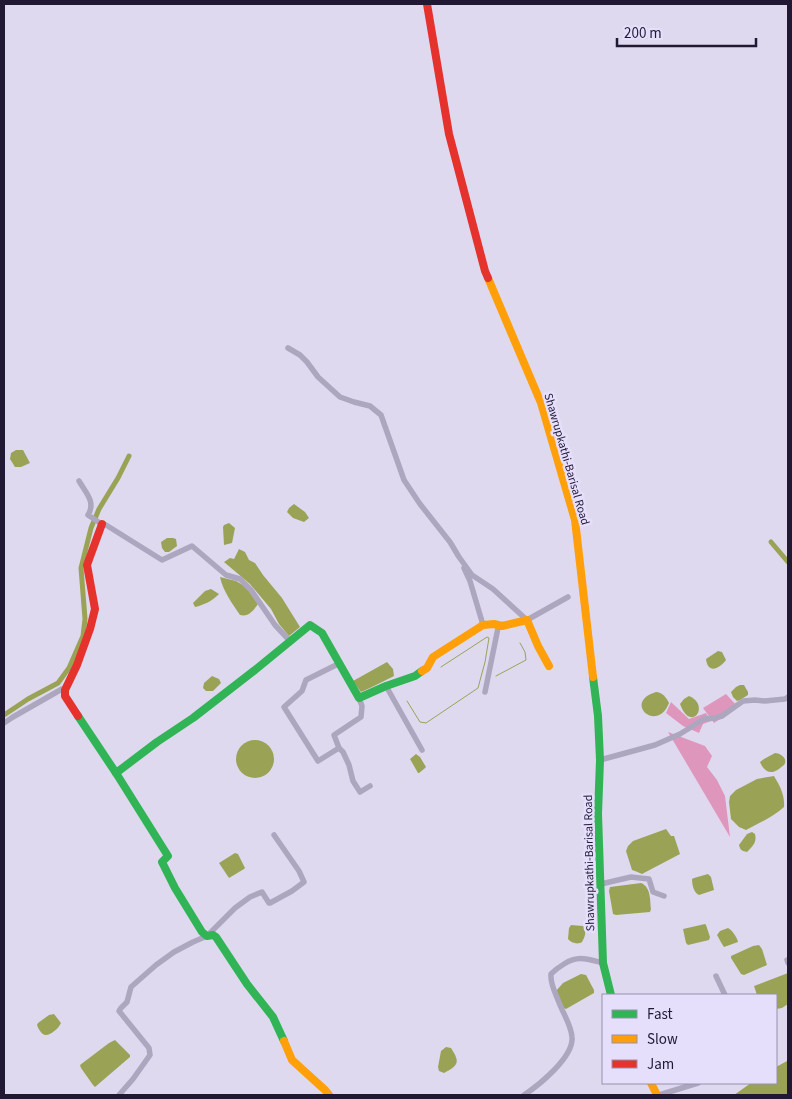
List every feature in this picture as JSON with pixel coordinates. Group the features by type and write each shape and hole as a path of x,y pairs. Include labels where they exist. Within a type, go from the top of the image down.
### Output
{"street":[{"name":"Shawrupkathi-Barisal Road","path":"427,4 449,134 485,271 540,403 575,520 598,716 600,760 598,814 603,963 611,994"},
{"path":"288,348 300,355 318,377 340,398 370,406 381,415 404,480 459,557 470,581 483,625"},
{"path":"79,481 90,497 92,509 88,516 123,535 162,560 192,546 226,575 240,579 251,590 275,625 290,641"},
{"path":"101,524 87,565 95,609 90,629 65,696 168,856 162,862 175,888 202,932 207,936"},
{"path":"459,557 472,574 527,620 549,666"},
{"path":"359,698 415,676 427,668 432,657 483,625 494,624 502,626 527,620 568,597"},
{"path":"116,773 193,718 310,625 322,633 362,706 361,718 334,735 349,765 353,781 360,792 370,786"},
{"path":"485,692 498,628"},
{"path":"339,748 318,760 284,707 302,691 306,680 340,663"},
{"path":"386,686 422,750"},
{"path":"4,723 62,689 66,690"},
{"path":"600,760 655,745 680,734 704,719 722,716 744,701 765,701 788,697"},
{"path":"207,936 235,908 250,897 262,892 270,903 304,882 299,871 274,835"},
{"path":"601,884 631,877 649,879 654,892 664,896"},
{"path":"119,1095 150,1055 149,1048 120,1011 120,1008 127,1002 131,987 174,952 193,942 213,935 272,1017 280,1030 292,1060 329,1095"},
{"path":"524,1095 550,1075 570,1047 572,1038 570,1030 552,984 551,974 572,959 581,958 603,963"},
{"path":"716,976 725,994"},
{"path":"652,1084 658,1095 695,1084"}],"shaded area":[{"path":"16,450 23,450 30,463 21,467 15,467 10,459 11,453"},
{"path":"294,504 305,512 309,518 304,522 293,518 287,512"},
{"path":"229,523 235,528 232,543 224,545 223,527"},
{"path":"167,538 176,539 177,546 169,552 165,552 161,542"},
{"path":"239,549 245,552 249,560 255,563 282,598 300,627 289,636 279,624 271,609 250,584 224,562 230,558 234,559"},
{"path":"220,577 236,581 246,587 258,604 250,613 240,615 226,592"},
{"path":"211,589 219,594 214,599 195,607 193,603 205,591"},
{"path":"718,651 722,652 726,660 718,667 709,667 706,659"},
{"path":"387,662 393,669 394,676 361,692 353,681"},
{"path":"212,676 219,679 221,683 213,691 206,691 203,688 204,683"},
{"path":"740,685 744,685 748,695 737,701 731,692"},
{"path":"656,692 664,695 669,703 664,712 657,716 651,716 645,713 642,708 642,702 646,697"},
{"path":"726,694 738,707 714,723 703,708"},
{"path":"689,696 695,700 699,710 697,715 693,717 689,717 684,713 680,704"},
{"path":"671,702 689,719 706,713 711,721 703,724 699,733 683,726 666,713"},
{"path":"668,732 705,746 712,756 707,767 717,780 725,796 730,837"},
{"path":"255,740 269,745 274,759 269,773 255,778 241,773 236,759 241,745"},
{"path":"775,753 784,757 785,764 776,771 768,772 760,762"},
{"path":"416,754 426,767 419,773 410,759"},
{"path":"774,776 783,795 784,807 771,817 746,830 739,827 731,819 730,796 736,790 757,779"},
{"path":"666,829 671,836 674,836 680,854 642,874 632,870 626,851 628,846 633,841"},
{"path":"752,832 755,834 754,844 747,852 743,851 739,845 747,834"},
{"path":"235,853 238,854 245,868 229,878 219,863"},
{"path":"708,874 711,877 714,890 699,895 692,884 692,879"},
{"path":"641,883 647,887 650,912 613,914 610,887"},
{"path":"705,924 710,937 709,940 688,945 683,929"},
{"path":"571,925 583,926 585,934 582,942 575,943 568,939"},
{"path":"728,928 737,938 738,942 724,947 717,935 720,931"},
{"path":"759,945 767,965 744,975 741,974 731,956"},
{"path":"788,973 788,1004 777,1009 777,994 757,994 754,986"},
{"path":"581,974 586,975 594,993 566,1009 556,991 563,983"},
{"path":"54,1014 61,1023 52,1033 44,1034 38,1028 38,1023 49,1015"},
{"path":"115,1040 130,1057 95,1087 80,1065"},
{"path":"446,1047 451,1048 457,1060 453,1068 444,1073 439,1071 438,1067 441,1051"},
{"path":"788,1061 788,1095 734,1095 750,1084 777,1084 777,1066"}],"waterway":[{"path":"4,715 28,699 58,683 69,668 83,636 85,619 81,568 91,528 99,509 129,456"},
{"path":"771,542 788,562"},
{"path":"407,701 420,722 426,723 478,688 489,638 487,637 441,667"},
{"path":"496,676 526,660 525,652 520,643"}],"traffic: fast":[{"path":"116,773 193,718 310,625 322,633 359,698 415,676 422,671"},
{"path":"593,677 598,716 600,760 598,814 603,963 611,994"},
{"path":"78,716 168,856 162,862 175,888 202,932 207,936 213,935 216,937 247,984 273,1017 284,1041"}],"traffic: slow":[{"path":"488,278 541,403 575,520 593,677"},
{"path":"422,671 427,668 433,657 483,625 494,624 502,626 527,620 549,666"},
{"path":"284,1041 292,1060 329,1095"},
{"path":"652,1084 657,1095"}],"traffic: jam":[{"path":"427,4 449,134 488,278"},
{"path":"78,716 65,696 65,690 77,665 95,609 87,565 102,524"}]}
